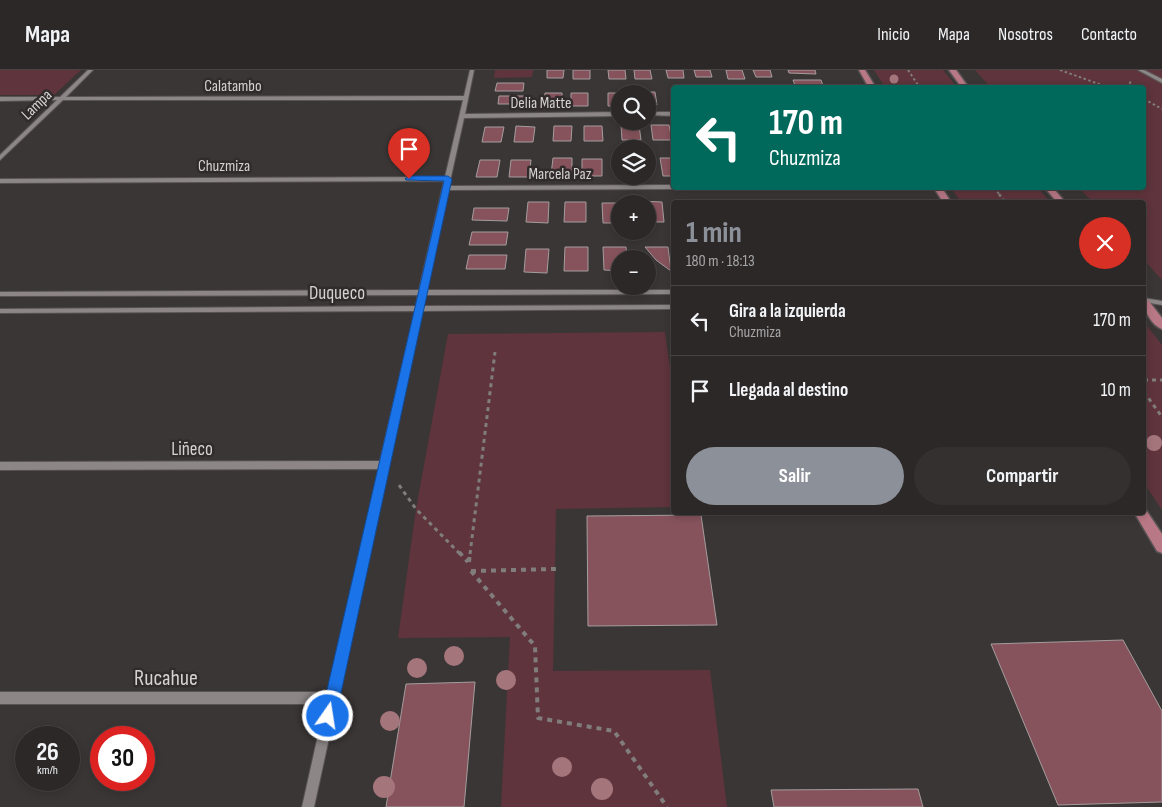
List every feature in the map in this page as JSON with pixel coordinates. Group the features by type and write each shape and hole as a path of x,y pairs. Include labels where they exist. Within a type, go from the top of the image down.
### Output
{"main road":[{"path":"862,70 871,85"},
{"path":"952,70 964,85"},
{"path":"1051,190 1059,200"},
{"path":"1146,305 1162,325"},
{"path":"1143,515 1162,547"}],"street":[{"name":"Lampa","path":"0,158 91,70"},
{"path":"308,807 472,70"},
{"path":"1140,70 1162,81"},
{"path":"1149,74 1155,72"},
{"name":"Calatambo","path":"0,99 466,98"},
{"name":"Delia Matte","path":"462,116 611,114"},
{"path":"656,114 671,114"},
{"name":"Chuzmiza","path":"0,181 448,179"},
{"name":"Marcela Paz","path":"446,188 671,187"},
{"name":"Duqueco","path":"0,294 671,292"},
{"path":"1146,302 1162,303"},
{"name":"Duqueco","path":"0,311 671,307"},
{"name":"Liñeco","path":"0,466 384,465"},
{"name":"Rucahue","path":"0,698 332,698"}],"path":[{"path":"908,70 918,85"},
{"path":"1060,70 1102,85"},
{"path":"1146,100 1162,109"},
{"path":"996,190 1003,200"},
{"path":"384,465 416,509 469,562 495,352"},
{"path":"1146,380 1162,380"},
{"path":"1146,395 1162,417"},
{"path":"556,569 471,571 535,646 538,718 614,731 667,807"}],"shaded area":[{"path":"0,70 81,70 54,95 0,95"},
{"path":"495,70 533,70 532,77 494,78"},
{"path":"874,70 943,70 955,85 884,85"},
{"path":"975,70 1162,70 1162,280 1146,262 1146,200 1091,200 1081,190 1146,190 1146,85 988,85"},
{"path":"952,190 1040,190 1048,200 960,200"},
{"path":"1146,325 1162,345 1162,510 1146,486"},
{"path":"665,332 671,376 671,507 556,509 553,671 710,670 727,807 501,807 510,637 398,638 416,509 448,334"}],"building":[{"path":"547,70 564,70 563,78 547,78"},
{"path":"573,70 590,70 590,79 573,79"},
{"path":"608,70 625,70 626,79 609,79"},
{"path":"634,70 650,70 652,79 635,79"},
{"path":"666,70 683,70 684,78 668,78"},
{"path":"694,70 710,70 712,77 696,77"},
{"path":"726,70 742,70 745,79 728,79"},
{"path":"753,70 770,70 772,77 756,77"},
{"path":"788,70 815,70 816,74 789,73"},
{"path":"793,80 821,80 823,85 795,85"},
{"path":"497,83 524,83 523,91 495,91"},
{"path":"545,93 562,93 562,107 544,107"},
{"path":"571,93 588,93 588,106 571,106"},
{"path":"608,93 611,93 611,106 608,106"},
{"path":"499,96 528,96 526,104 498,104"},
{"path":"656,125 669,125 671,140 653,140 652,130 656,130"},
{"path":"516,126 535,127 533,142 514,142"},
{"path":"554,126 572,126 571,141 553,141"},
{"path":"584,126 602,126 603,141 584,141"},
{"path":"485,127 504,127 501,142 482,142"},
{"path":"621,130 640,130 641,140 622,140"},
{"path":"553,158 572,158 572,175 551,175"},
{"path":"660,158 671,158 671,176 663,176"},
{"path":"582,159 602,159 602,176 582,176"},
{"path":"480,160 500,160 497,177 476,177"},
{"path":"511,160 531,160 529,177 509,177"},
{"path":"528,202 549,202 548,223 526,222"},
{"path":"565,202 586,202 586,222 564,222"},
{"path":"656,202 662,202 664,222 656,222"},
{"path":"602,203 611,203 611,223 603,223"},
{"path":"474,208 509,208 507,221 472,220"},
{"path":"472,232 508,232 506,245 469,245"},
{"path":"565,247 588,247 588,271 564,271"},
{"path":"603,247 626,247 626,250 611,250 611,270 604,270"},
{"path":"645,247 668,247 671,271 656,260 656,250 648,250"},
{"path":"526,249 549,249 547,273 524,272"},
{"path":"469,255 507,255 505,269 466,269"},
{"path":"701,515 717,625 588,626 587,516"},
{"path":"1123,640 1162,711 1162,802 1058,805 991,644"},
{"path":"475,682 464,807 386,807 406,684"},
{"path":"918,789 923,807 774,807 771,790"}],"route":[{"path":"328,716 448,179 409,179"}]}
